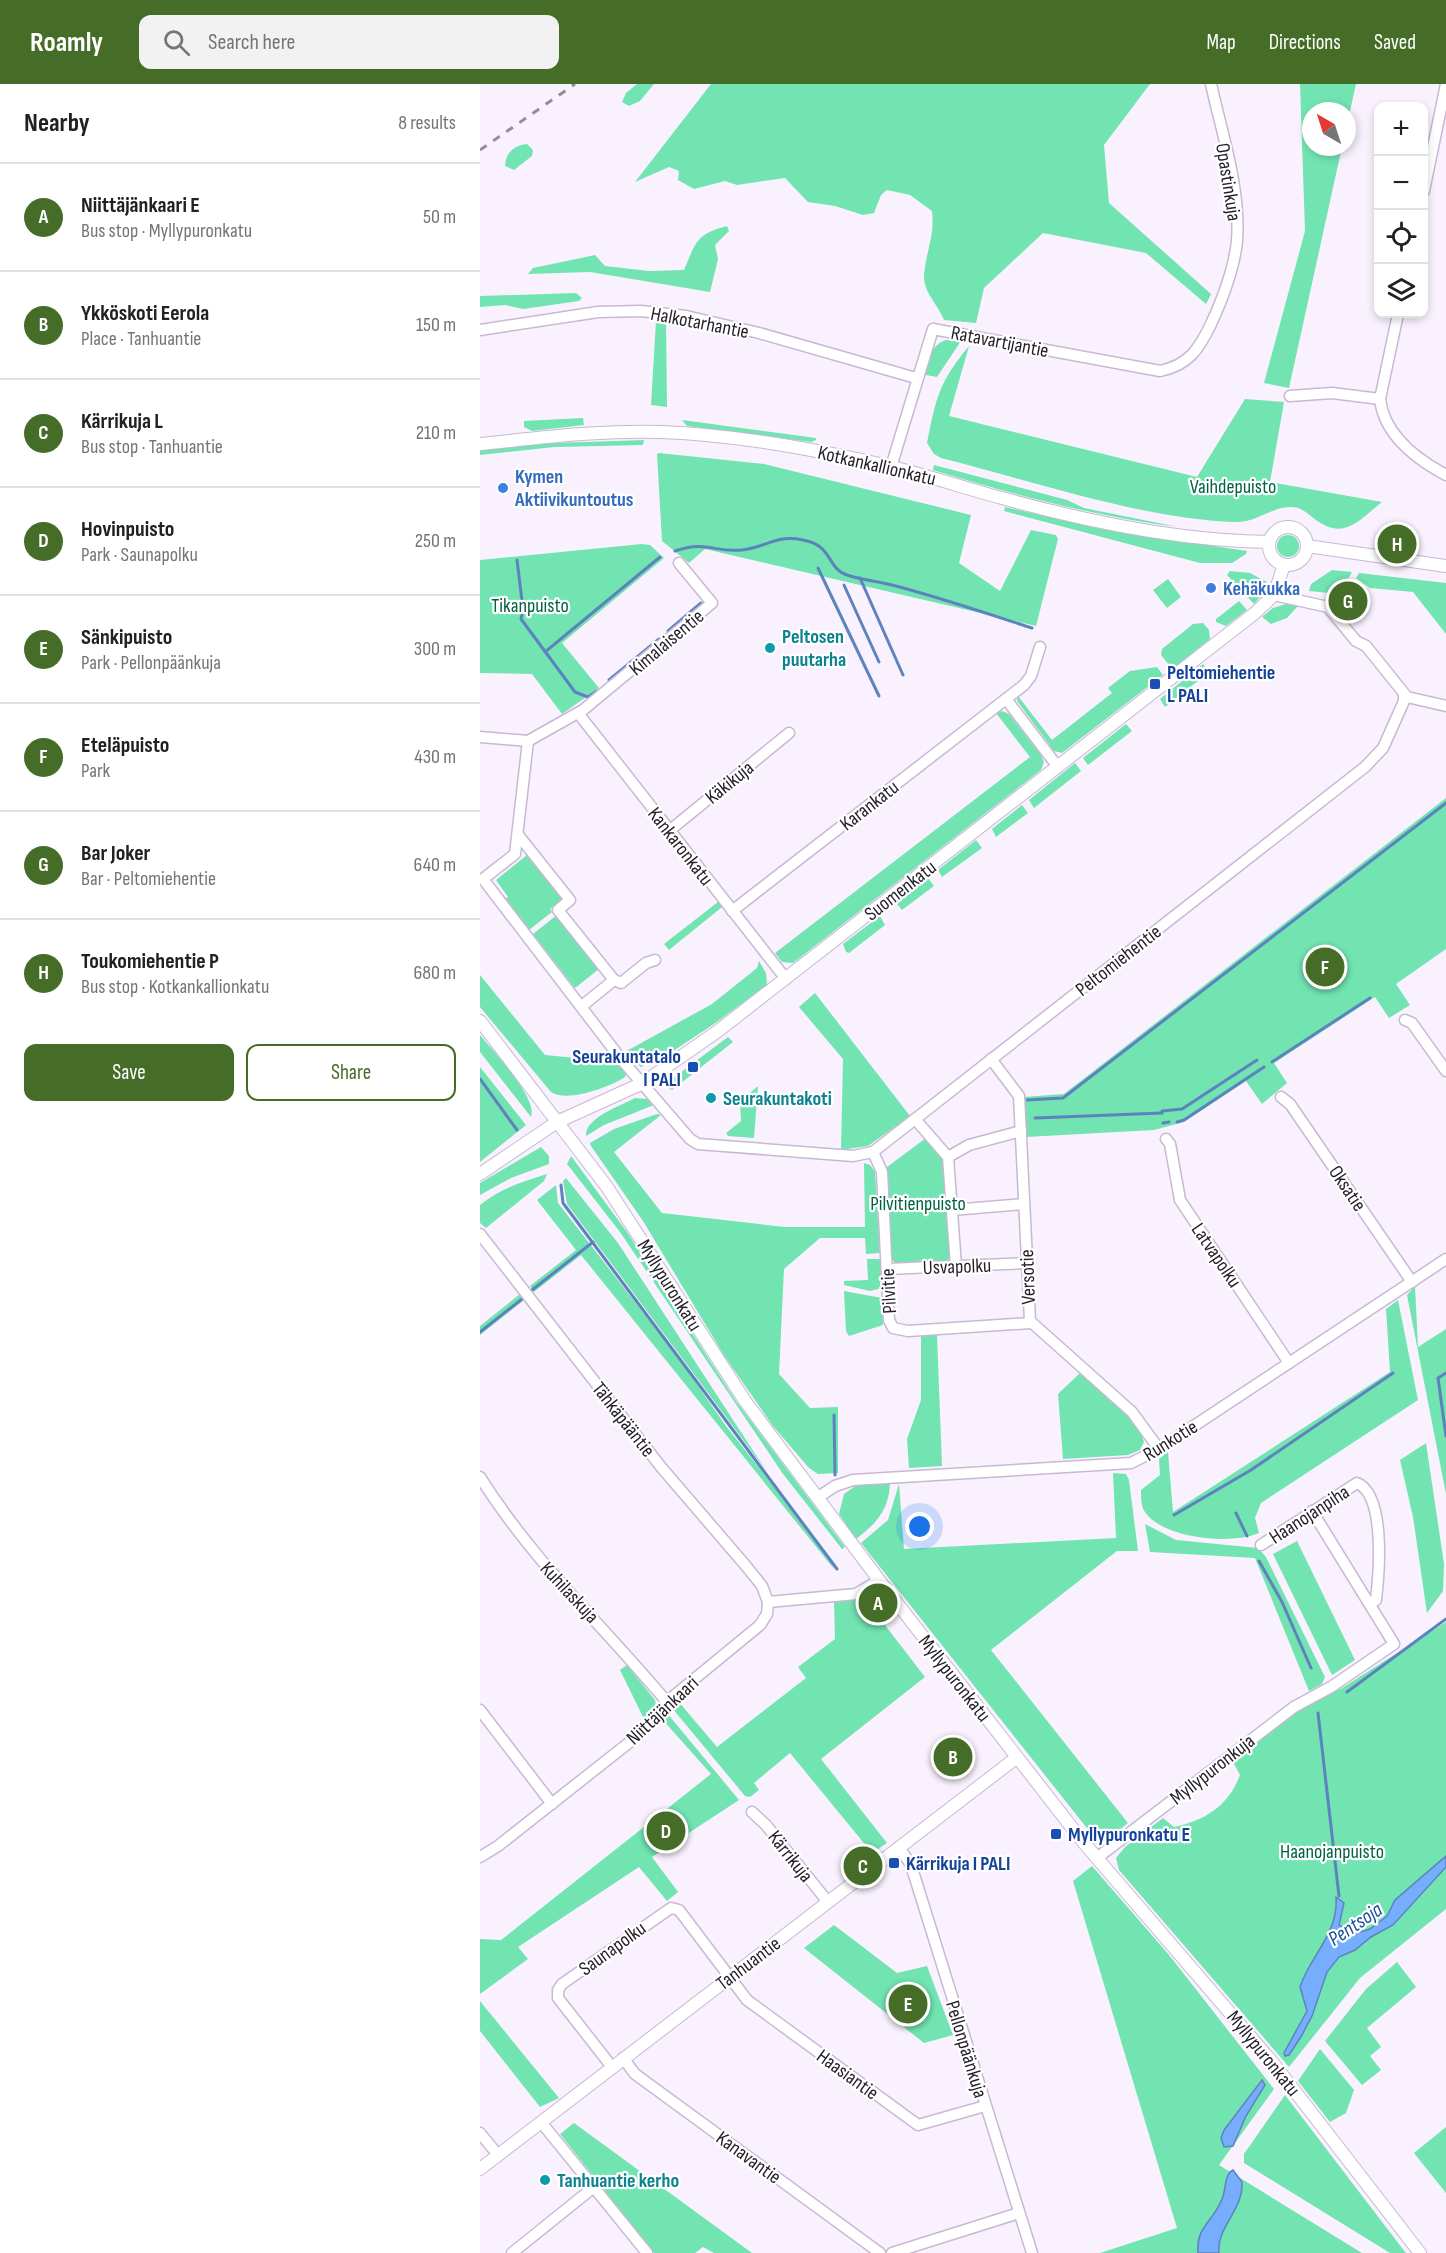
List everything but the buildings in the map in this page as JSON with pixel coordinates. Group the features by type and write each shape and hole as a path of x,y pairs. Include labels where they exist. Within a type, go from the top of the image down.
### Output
{"street":[{"name":"Opastinkuja","path":"1173,368 1185,363 1200,347 1225,292 1237,241 1234,194 1211,84"},
{"path":"1428,172 1446,84"},
{"name":"Halkotarhantie","path":"480,330 598,312 641,310 686,316 759,333 916,378"},
{"path":"1397,318 1380,399 1385,420 1405,447 1446,475"},
{"name":"Ratavartijantie","path":"891,467 916,378 933,329 1119,365 1160,371 1173,368"},
{"path":"1290,396 1332,393 1380,399"},
{"name":"Kotkankallionkatu","path":"480,444 562,435 669,432 781,445 891,467 1106,524 1221,539 1269,542"},
{"path":"1291,527 1303,534 1307,546 1300,560 1284,565 1271,555 1269,542 1277,530 1291,527"},
{"path":"1307,546 1446,566"},
{"name":"Kimalaisentie","path":"578,713 712,603 679,563"},
{"name":"Suomenkatu","path":"480,1174 557,1122 643,1083 718,1031 1255,613 1274,595 1284,565"},
{"path":"1274,595 1328,607 1356,640 1366,646 1404,694 1415,701 1446,706"},
{"name":"Karankatu","path":"732,911 1006,699 1031,676 1040,647"},
{"name":"Peltomiehentie","path":"873,1152 1374,760 1386,743 1404,702 1404,694"},
{"path":"1006,699 1058,767"},
{"path":"480,737 528,741 578,713"},
{"name":"Kankaronkatu","path":"578,713 786,979"},
{"name":"Käkikuja","path":"669,831 789,733"},
{"path":"528,741 519,836 515,854 483,879 643,1083 690,1139 698,1144 854,1156 873,1152"},
{"path":"519,836 570,900 558,910 614,980 621,983 646,963 655,960"},
{"path":"582,1006 614,980"},
{"path":"1405,1020 1412,1023 1446,1071"},
{"name":"Myllypuronkatu","path":"480,1021 633,1224 730,1379 879,1580 1016,1758 1097,1858 1273,2063 1420,2253"},
{"name":"Versotie","path":"991,1059 1019,1096 1031,1323 1042,1330 1132,1412 1159,1449"},
{"name":"Oksatie","path":"1281,1097 1290,1104 1412,1282"},
{"path":"915,1119 948,1157 956,1266"},
{"path":"948,1157 969,1145 1021,1131"},
{"name":"Latvapolku","path":"1166,1139 1170,1144 1180,1200 1289,1363"},
{"name":"Pilvitie","path":"873,1152 882,1172 889,1320 895,1329 1031,1323"},
{"path":"952,1210 1024,1204"},
{"name":"Tähkäpääntie","path":"480,1234 661,1467 762,1586 768,1602"},
{"name":"Runkotie","path":"817,1498 835,1486 853,1480 1131,1463 1159,1449 1446,1259"},
{"name":"Usvapolku","path":"886,1269 1027,1263"},
{"name":"Kuhilaskuja","path":"480,1477 532,1551 619,1645 667,1702"},
{"name":"Haanojanpiha","path":"1261,1545 1357,1483 1363,1485 1374,1506 1379,1538 1376,1600 1370,1604"},
{"path":"1312,1510 1370,1604"},
{"path":"768,1602 856,1594 879,1580"},
{"name":"Niittäjänkaari","path":"480,1857 552,1804 640,1734 667,1702 756,1630 766,1614 768,1602"},
{"name":"Myllypuronkuja","path":"1097,1858 1294,1707 1331,1687 1394,1644 1370,1604"},
{"path":"480,1710 484,1723 552,1804"},
{"name":"Tanhuantie","path":"480,2169 1016,1758"},
{"name":"Kärrikuja","path":"752,1812 766,1825 828,1902"},
{"name":"Pellonpäänkuja","path":"899,1847 911,1865 1032,2253"},
{"name":"Saunapolku","path":"612,2067 558,1998 558,1990 562,1984 671,1908 679,1911 729,1977"},
{"name":"Haasiantie","path":"729,1977 747,2000 918,2125 985,2106"},
{"name":"Kanavantie","path":"623,2058 635,2074 880,2253"},
{"path":"541,2122 647,2253"},
{"path":"480,2133 498,2155"},
{"path":"512,2253 594,2187"},
{"path":"892,2253 1020,2213"}],"green space":[{"path":"637,84 654,84 640,101 629,106 622,102 626,93"},
{"path":"711,84 1150,84 1104,145 1109,203 1211,294 1206,304 1146,253 1043,233 984,288 976,323 944,320 926,288 924,277 933,221 932,211 910,195 887,190 881,195 874,213 863,215 835,206 808,202 785,178 737,185 725,181 694,189 678,180 679,171 669,167 635,182"},
{"path":"1300,84 1356,84 1352,102 1302,102 1302,143"},
{"path":"527,144 533,150 532,156 514,170 505,166 505,161 512,150"},
{"path":"1302,156 1340,156 1289,388 1264,383 1305,231"},
{"path":"727,226 729,231 715,245 718,259 710,292 590,272 528,274 533,268 595,255 605,266 649,271 684,270 698,240 709,232"},
{"path":"576,293 582,298 579,301 523,309 505,305 480,307 480,296"},
{"path":"656,321 666,321 667,407 651,405"},
{"path":"946,340 961,341 937,377 926,375 930,354"},
{"name":"Vaihdepuisto","path":"969,346 949,416 1197,477 1245,399 1284,402 1270,482 1382,502 1357,522 1341,529 1323,524 1298,508 1292,507 1278,509 1242,522 1200,519 1163,514 1088,498 941,458 934,454 927,443 933,414 945,381"},
{"path":"583,418 584,425 532,431 524,427 524,421"},
{"path":"682,420 816,438 816,440 811,442 687,426"},
{"path":"644,440 643,445 555,447 480,455 480,449 554,443"},
{"path":"657,454 764,464 971,515 959,563 1000,591 1031,530 1056,535 1058,539 1036,626 705,549 689,563 662,541"},
{"path":"934,465 1067,500 1084,508 1178,527 1084,511 1024,496 933,470"},
{"path":"1005,507 1108,530 1247,551 1232,563 1200,563 1004,511"},
{"path":"1288,535 1296,538 1299,546 1296,554 1288,557 1280,554 1277,546 1280,538"},
{"name":"Tikanpuisto","path":"650,545 664,558 562,643 599,688 562,714 532,674 480,673 480,560"},
{"path":"1332,570 1352,572 1348,579 1329,593 1309,591 1311,584"},
{"path":"1230,571 1250,573 1267,582 1261,596 1254,604 1227,575"},
{"path":"1359,573 1446,583 1446,634 1413,592 1370,588 1356,578"},
{"path":"1168,579 1181,597 1167,608 1153,590"},
{"path":"1239,601 1247,610 1226,626 1216,622 1216,619"},
{"path":"1286,604 1298,606 1287,618 1271,624 1262,617 1273,608"},
{"path":"1203,623 1209,630 1210,639 1176,666 1169,665 1161,655 1162,649 1193,624"},
{"path":"1203,664 1209,672 1165,707 1160,699"},
{"path":"1157,667 1163,675 1062,753 1054,751 1017,701 1018,696 1052,740 1112,693 1108,688 1130,671"},
{"path":"1002,711 1009,714 1041,755 1044,762 1041,770 793,963 782,962 775,953 1030,757 996,713"},
{"path":"1126,724 1132,731 1088,765 1083,758"},
{"path":"1075,763 1081,771 1034,808 1029,800"},
{"path":"1446,798 1446,949 1396,984 1410,1005 1389,1018 1375,997 1274,1063 1287,1083 1262,1104 1246,1081 1184,1122 1154,1130 1026,1137 1023,1097 1064,1094"},
{"path":"1022,805 1028,813 996,837 992,829"},
{"path":"976,840 982,848 942,877 938,870"},
{"path":"527,855 562,899 550,909 552,912 529,930 505,899 508,897 496,880"},
{"path":"928,878 934,886 902,910 896,903"},
{"path":"718,902 722,907 669,950 664,944"},
{"path":"557,915 599,969 575,988 533,934"},
{"path":"880,916 885,925 849,953 846,952 843,944"},
{"path":"759,961 766,973 767,985 714,1024 652,1065 649,1062 641,1067 623,1053 712,1004 757,968"},
{"path":"480,975 545,1055 608,1061 617,1057 627,1071 625,1077 599,1089 577,1095 558,1095 551,1092 480,1007"},
{"path":"815,993 910,1116 868,1146 841,1150 843,1059 799,1007"},
{"path":"480,1035 504,1063 528,1098 531,1117 480,1052"},
{"path":"728,1037 733,1042 672,1090 667,1087 665,1084"},
{"path":"480,1067 526,1125 480,1162"},
{"path":"758,1086 754,1138 728,1136 726,1133 741,1121 740,1101"},
{"path":"635,1098 647,1099 654,1105 604,1125 586,1136 587,1129 597,1118"},
{"path":"657,1114 661,1115 614,1152 662,1213 785,1227 865,1227 864,1163 870,1165 875,1172 880,1253 866,1254 865,1238 820,1238 784,1269 779,1374 810,1408 838,1407 838,1473 818,1474 809,1468 773,1426 725,1357 643,1221 591,1146 590,1143 614,1129"},
{"name":"Pilvitienpuisto","path":"926,1138 945,1162 951,1257 945,1262 896,1264 891,1258 887,1167"},
{"path":"541,1147 549,1156 549,1164 511,1178 480,1195 480,1183"},
{"path":"571,1156 627,1232 736,1401 845,1547 842,1549 783,1474 620,1232 567,1164"},
{"path":"547,1174 544,1181 486,1228 480,1223 480,1205 488,1199 512,1186"},
{"path":"566,1178 618,1243 767,1472 567,1204 563,1181"},
{"path":"556,1185 558,1203 677,1356 726,1426 825,1551 834,1569 581,1255 534,1292 530,1286 576,1250 537,1200"},
{"path":"867,1259 880,1259 882,1288 870,1291 844,1285 844,1281 868,1280"},
{"path":"1415,1286 1418,1347 1446,1329 1446,1494 1407,1295"},
{"path":"844,1291 882,1298 883,1325 849,1336 846,1331"},
{"path":"520,1294 524,1300 480,1335 480,1326"},
{"path":"1398,1300 1418,1400 1261,1503 1255,1518 1259,1533 1232,1539 1182,1534 1154,1521 1145,1512 1141,1490 1160,1475 1159,1459 1168,1452 1173,1512 1390,1372 1386,1309"},
{"path":"937,1335 942,1466 909,1468 907,1439 921,1400 921,1336"},
{"path":"1080,1373 1139,1428 1144,1442 1140,1450 1128,1455 1063,1459 1058,1394"},
{"path":"1426,1443 1444,1564 1443,1591 1427,1613 1413,1517 1400,1460"},
{"path":"1113,1473 1126,1474 1129,1480 1138,1551 1117,1551 991,1650 1128,1823 1112,1834 1103,1836 1097,1835 1086,1827 861,1543 888,1520 899,1484 904,1549 1116,1538"},
{"path":"890,1483 887,1501 880,1516 856,1539 839,1514 844,1494 858,1484"},
{"path":"1145,1524 1176,1540 1258,1548 1266,1557 1325,1677 1322,1684 1309,1691 1255,1558 1150,1552"},
{"path":"1297,1541 1355,1660 1332,1675 1273,1554"},
{"path":"864,1598 925,1677 821,1759 887,1843 872,1853 790,1753 754,1783 759,1790 750,1797 745,1796 672,1708 678,1701 717,1747 806,1678 798,1667 835,1639 834,1601"},
{"name":"Haanojanpuisto","path":"1446,1622 1446,1909 1360,1978 1289,2067 1119,1870 1116,1858 1125,1847 1163,1818 1174,1827 1206,1816 1222,1803 1235,1786 1240,1775 1233,1762 1297,1710 1342,1688"},
{"path":"627,1665 655,1700 656,1706 645,1721 620,1670"},
{"path":"667,1713 739,1800 652,1857 678,1892 667,1901 639,1867 518,1947 528,1959 480,1994 480,1939 501,1940 711,1774 662,1719"},
{"path":"1092,1866 1169,1955 1274,2089 1219,2165 1362,2253 1100,2253 1177,2228 1073,1881"},
{"path":"834,1925 897,1973 927,1966 953,2035 924,2043 804,1948"},
{"path":"1397,1962 1416,1987 1367,2028 1381,2047 1370,2056 1381,2070 1362,2085 1325,2041 1366,1989"},
{"path":"480,2001 559,2098 540,2107 480,2031"},
{"path":"1320,2049 1354,2090 1346,2113 1330,2122 1298,2081"},
{"path":"1285,2095 1406,2253 1390,2253 1244,2163 1244,2154"},
{"path":"574,2123 752,2253 714,2253 703,2247 695,2253 654,2253 560,2134"},
{"path":"1446,2127 1446,2193 1414,2153"}],"water":[{"path":"1446,1856 1446,1867 1393,1925 1371,1937 1355,1950 1339,1957 1327,1972 1312,2016 1302,2035 1289,2055 1285,2056 1284,2053 1307,2011 1300,1987 1329,1933 1336,1910 1336,1897 1344,1903 1339,1925 1353,1934 1370,1929 1387,1916 1395,1900"},
{"path":"1262,2080 1265,2085 1246,2116 1233,2146 1224,2147 1221,2138 1224,2130"},
{"path":"1233,2170 1242,2182 1241,2192 1239,2201 1222,2235 1219,2253 1198,2253 1202,2231 1218,2207 1228,2175"}],"waterway":[{"path":"675,551 695,547 742,550 777,540 803,540 820,547 836,568 847,575 927,595 1032,628"},
{"path":"545,652 660,557"},
{"path":"517,560 523,609 521,619 575,692 588,697 597,691"},
{"path":"818,568 879,696"},
{"path":"860,578 903,675"},
{"path":"844,585 879,662"},
{"path":"668,631 701,603"},
{"path":"609,680 659,639"},
{"path":"1027,1100 1063,1098 1446,803"},
{"path":"1272,1062 1370,998"},
{"path":"1162,1111 1182,1109 1257,1060"},
{"path":"1177,1122 1184,1120 1264,1067"},
{"path":"480,1079 517,1130"},
{"path":"1035,1118 1162,1113"},
{"path":"1163,1123 1169,1122"},
{"path":"561,1185 563,1203 837,1569"},
{"path":"532,1290 593,1242"},
{"path":"480,1332 522,1299"},
{"path":"1174,1515 1251,1470 1393,1373"},
{"path":"1446,1373 1438,1378 1446,1436"},
{"path":"834,1415 835,1475"},
{"path":"1236,1513 1247,1536"},
{"path":"1259,1561 1282,1602 1311,1668"},
{"path":"1347,1692 1446,1619"},
{"path":"1318,1713 1339,1896"}],"railway":[{"path":"480,150 575,84"}],"place":[{"name":"Kymen Aktiivikuntoutus","path":"503,488"},
{"name":"Toukomiehentie P","path":"1397,544"},
{"name":"Kehäkukka","path":"1211,588"},
{"name":"Bar Joker","path":"1348,601"},
{"name":"Peltosen puutarha","path":"770,648"},
{"name":"Peltomiehentie L PALI","path":"1155,684"},
{"name":"Eteläpuisto","path":"1325,967"},
{"name":"Seurakuntatalo I PALI","path":"693,1067"},
{"name":"Seurakuntakoti","path":"711,1098"},
{"name":"Niittäjänkaari E","path":"878,1603"},
{"name":"Ykköskoti Eerola","path":"953,1757"},
{"name":"Hovinpuisto","path":"666,1831"},
{"name":"Myllypuronkatu E","path":"1056,1834"},
{"name":"Kärrikuja I PALI","path":"894,1863"},
{"name":"Kärrikuja L","path":"863,1866"},
{"name":"Sänkipuisto","path":"908,2004"},
{"name":"Tanhuantie kerho","path":"545,2180"}],"water label":[{"name":"Pentsoja","path":"1355,1924"}]}
